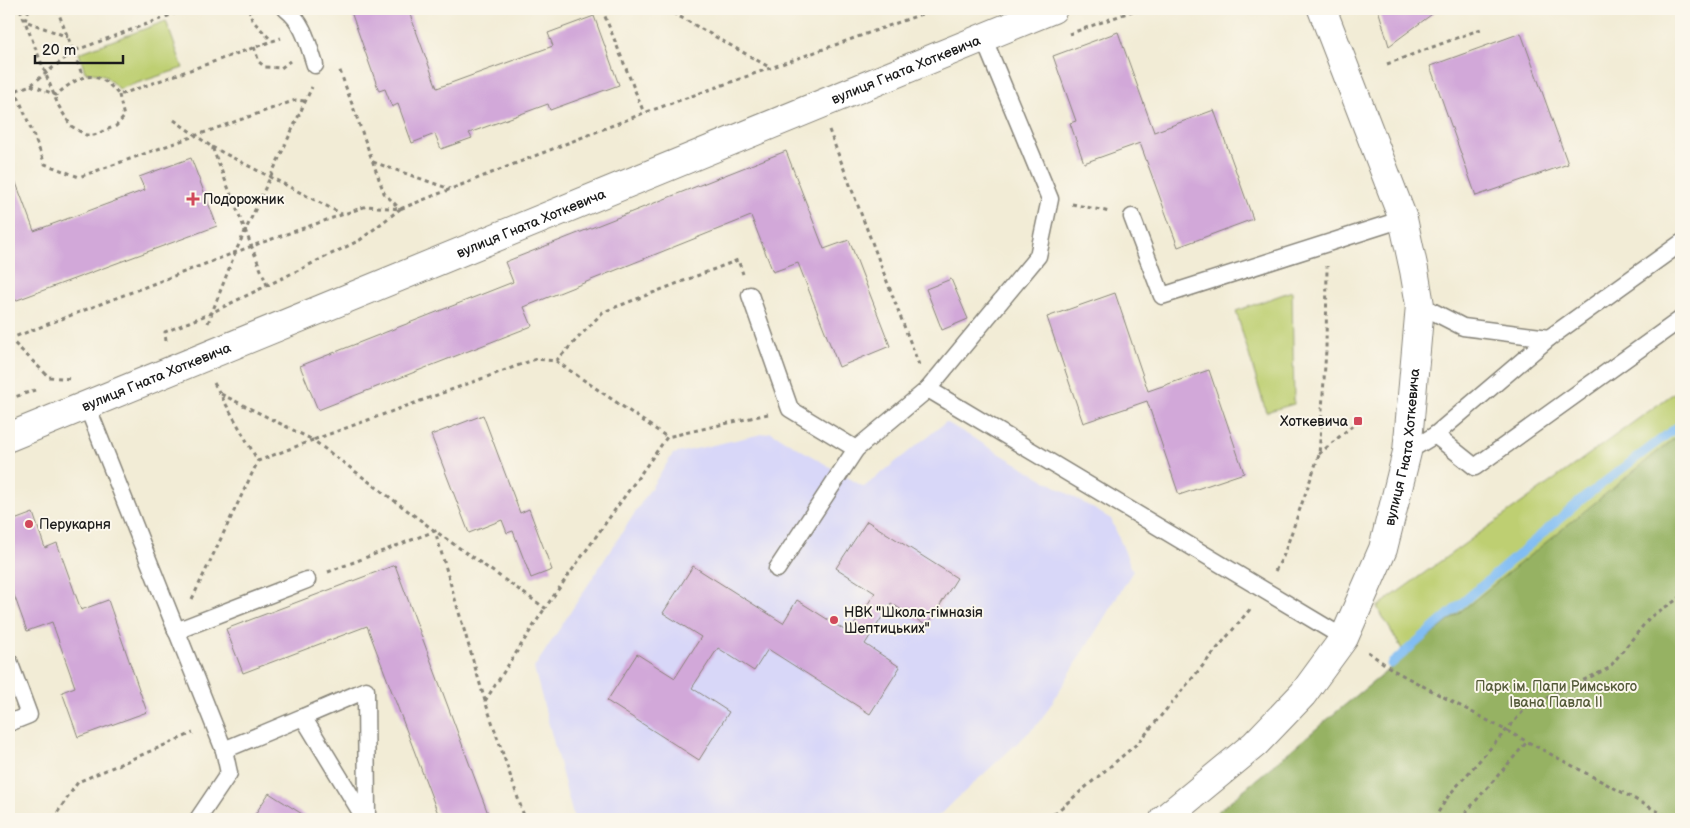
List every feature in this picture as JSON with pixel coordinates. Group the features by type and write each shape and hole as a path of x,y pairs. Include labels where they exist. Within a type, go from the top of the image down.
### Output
{"street":[{"name":"вулиця Гната Хоткевича","path":"9,437 1053,9"},
{"name":"вулиця Гната Хоткевича","path":"1164,819 1255,744 1354,644 1383,549 1407,452 1420,305 1403,219 1322,9"}],"lane":[{"path":"286,9 295,16 303,28 315,72"},
{"path":"777,569 856,448 928,389 1038,256 1050,198 982,37"},
{"path":"1132,217 1162,296 1403,219"},
{"path":"1407,452 1435,435 1549,338 1681,243"},
{"path":"750,295 790,409 856,448"},
{"path":"1420,305 1463,328 1549,338"},
{"path":"1435,435 1475,467 1681,319"},
{"path":"928,389 1354,644"},
{"path":"87,406 224,750 229,773 198,819"},
{"path":"176,631 307,580"},
{"path":"9,660 28,715 9,723"},
{"path":"224,750 366,690 366,819"},
{"path":"303,718 366,819"}],"path":[{"path":"20,9 56,95 58,105 71,126 86,135 94,135 120,122 124,112 119,95 106,81 96,76 83,77 70,83 56,95"},
{"path":"25,21 29,9"},
{"path":"58,9 83,77"},
{"path":"9,93 30,85 74,51 187,9"},
{"path":"249,9 252,20 272,40"},
{"path":"602,9 644,113"},
{"path":"666,9 769,67"},
{"path":"167,349 165,332 211,312 360,240 400,209 644,113 936,9"},
{"path":"25,21 68,37"},
{"path":"1387,64 1481,29"},
{"path":"119,95 272,40 284,38"},
{"path":"254,47 259,62 264,67 272,69 280,68 294,56"},
{"path":"336,62 384,193 400,209"},
{"path":"258,461 221,394 205,370 201,357 211,312 235,252 272,177 305,101 315,72"},
{"path":"9,74 45,164 79,177 194,134 296,100 305,101"},
{"path":"30,85 56,95"},
{"path":"820,104 928,389"},
{"path":"174,120 212,147 343,214"},
{"path":"212,147 267,285"},
{"path":"373,162 450,189"},
{"path":"1050,198 1132,217"},
{"path":"75,379 49,377 9,339 235,252 367,206 400,209"},
{"path":"556,360 603,312 738,260 750,295"},
{"path":"1283,557 1319,455 1326,350 1327,266"},
{"path":"176,631 258,461 536,358 556,360 667,437"},
{"path":"9,399 35,390"},
{"path":"221,394 312,440 435,531 545,608"},
{"path":"485,701 545,608 667,437 790,409"},
{"path":"1319,455 1358,422"},
{"path":"307,580 435,531"},
{"path":"435,531 485,701 525,819"},
{"path":"1048,819 1138,742 1265,591"},
{"path":"1434,819 1449,795 1526,708 1609,668 1650,617 1681,597"},
{"path":"1354,644 1385,662 1393,670 1672,819"},
{"path":"53,819 78,782 214,724"},
{"path":"1460,819 1527,742"}],"shaded area":[{"name":"НВК \"Школа-гімназія Шептицьких\"","path":"946,422 1111,519 1133,571 1040,722 935,819 574,819 534,668 673,454 771,432 864,487"}],"green space":[{"path":"166,21 183,68 119,89 104,75 85,72 79,53"},
{"path":"1292,291 1294,404 1266,412 1236,311"},
{"name":"Парк ім. Папи Римського Івана Павла ІІ","path":"1681,388 1681,819 1209,819 1406,656 1377,607"},
{"name":"Парк ім. Папи Римського Івана Павла ІІ","path":"1681,433 1681,819 1209,819 1335,713"}],"building":[{"path":"350,9 408,9 437,88 553,46 548,33 594,16 619,85 550,110 548,104 469,133 472,138 441,149 435,134 412,143 398,104 392,107 385,89 379,91"},
{"path":"1378,9 1439,9 1389,46"},
{"path":"1118,32 1154,132 1214,110 1253,219 1178,247 1140,143 1084,163 1070,123 1076,121 1053,56"},
{"path":"1521,33 1568,164 1476,196 1430,66"},
{"path":"786,151 824,249 849,240 890,346 839,367 798,263 773,272 751,216 524,307 532,326 318,410 300,366 513,282 505,262"},
{"path":"191,158 217,226 9,303 9,164 34,231 145,190 139,177"},
{"path":"951,279 968,319 942,330 926,289"},
{"path":"1115,293 1148,391 1209,370 1244,473 1179,495 1147,401 1083,423 1047,317"},
{"path":"483,415 520,513 529,509 552,570 531,578 513,531 507,533 502,520 469,533 431,435"},
{"path":"33,513 45,548 57,543 81,610 108,600 147,712 78,737 62,692 75,687 52,622 27,631 9,581 9,522"},
{"path":"867,521 957,578 927,626 891,603 865,644 900,667 870,714 768,649 754,671 718,648 692,688 729,712 699,760 607,701 637,654 675,678 701,637 663,613 693,566 783,623 797,600 849,633 875,593 836,568"},
{"path":"395,565 490,819 440,819 367,626 243,673 226,629"},
{"path":"269,793 310,819 252,819"}],"waterway":[{"path":"1391,664 1586,496 1681,424"}],"place":[{"name":"Подорожник","path":"193,199"},
{"name":"Хоткевича","path":"1358,421"},
{"name":"Перукарня","path":"29,524"},
{"name":"НВК \"Школа-гімназія Шептицьких\"","path":"834,620"}]}
